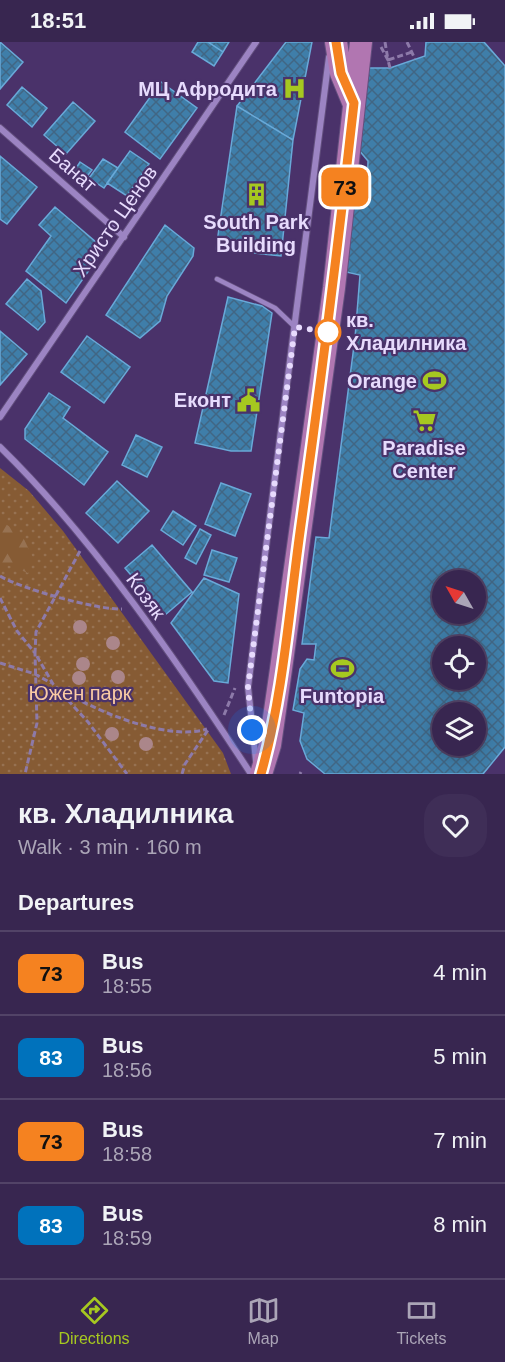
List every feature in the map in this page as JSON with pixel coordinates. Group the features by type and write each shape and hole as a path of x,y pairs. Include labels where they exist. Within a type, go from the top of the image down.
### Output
{"main road":[{"path":"336,42 341,73 354,103"},
{"path":"259,774 270,744 331,311 361,42"}],"street":[{"name":"Христо Ценов","path":"0,417 256,42"},
{"path":"259,774 248,687 331,42"},
{"name":"Банат","path":"0,128 124,237"},
{"name":"Козяк","path":"0,447 23,470 84,542 135,609 251,774"}],"lane":[{"path":"217,279 275,308 295,327"}],"path":[{"path":"382,42 384,58 388,60 390,68"},
{"path":"408,42 415,59"},
{"path":"388,60 412,52"},
{"path":"25,774 37,723 36,632 84,542"},
{"path":"0,576 110,610 135,609"},
{"path":"0,598 17,631 35,653 53,684 88,722 127,774"},
{"path":"0,663 35,674 80,702 150,727 192,734 209,729 185,764 182,774"},
{"path":"224,715 236,686 241,686"}],"green space":[{"name":"Южен парк","path":"0,468 29,491 63,531 223,753 231,774 0,774"},
{"path":"0,521 21,533 34,560 28,573 0,562"}],"building":[{"path":"0,42 23,62 0,89"},
{"path":"198,42 208,42 223,52 214,66 192,52"},
{"path":"208,42 229,42 223,52"},
{"path":"286,42 312,42 293,140 237,106"},
{"name":"Paradise Center","path":"426,42 484,42 505,66 505,747 483,774 325,774 307,759 300,741 304,713 293,710 300,669 307,659 314,660 316,644 302,644 316,537 329,538 355,338 360,275 346,272 355,191 367,191 368,161 358,149 369,68 390,68 425,56"},
{"path":"161,82 197,108 160,159 125,132"},
{"path":"22,87 47,108 32,127 7,105"},
{"path":"73,102 95,121 66,154 44,135"},
{"name":"South Park Building","path":"237,106 293,140 281,256 216,249"},
{"path":"130,151 149,164 127,196 107,183"},
{"path":"0,156 37,187 7,224 0,219"},
{"path":"103,159 118,168 104,188 89,178"},
{"path":"80,162 92,170 85,179 74,171"},
{"path":"55,207 104,249 66,303 26,271 51,236 39,225"},
{"path":"165,225 194,248 193,256 167,296 160,321 140,338 106,315"},
{"path":"27,279 41,291 45,322 38,330 6,304"},
{"path":"228,297 262,306 272,313 251,451 231,451 195,443"},
{"path":"0,331 27,354 0,385"},
{"path":"87,336 130,367 104,403 61,372"},
{"path":"49,393 70,407 63,418 108,452 84,485 25,439 25,429"},
{"path":"136,435 162,447 147,477 122,465"},
{"path":"117,481 149,511 118,543 86,513"},
{"path":"221,483 251,494 235,536 205,524"},
{"path":"173,511 196,526 183,545 161,530"},
{"path":"200,529 211,535 196,564 185,558"},
{"path":"152,545 192,592 165,615 125,568"},
{"path":"212,550 237,558 229,582 204,575"},
{"path":"204,578 239,594 228,683 214,681 171,623"}],"bus line":[{"name":"73","path":"261,774 270,744 331,310 354,103 341,73 336,42"}],"place":[{"name":"МЦ Афродита","path":"295,89"},
{"name":"South Park Building","path":"256,195"},
{"name":"кв. Хладилника","path":"328,332"},
{"name":"Orange","path":"435,381"},
{"name":"Еконт","path":"249,400"},
{"name":"Paradise Center","path":"424,421"},
{"name":"Funtopia","path":"342,669"}],"route":[{"path":"252,730 248,687 295,327 328,332"}]}
